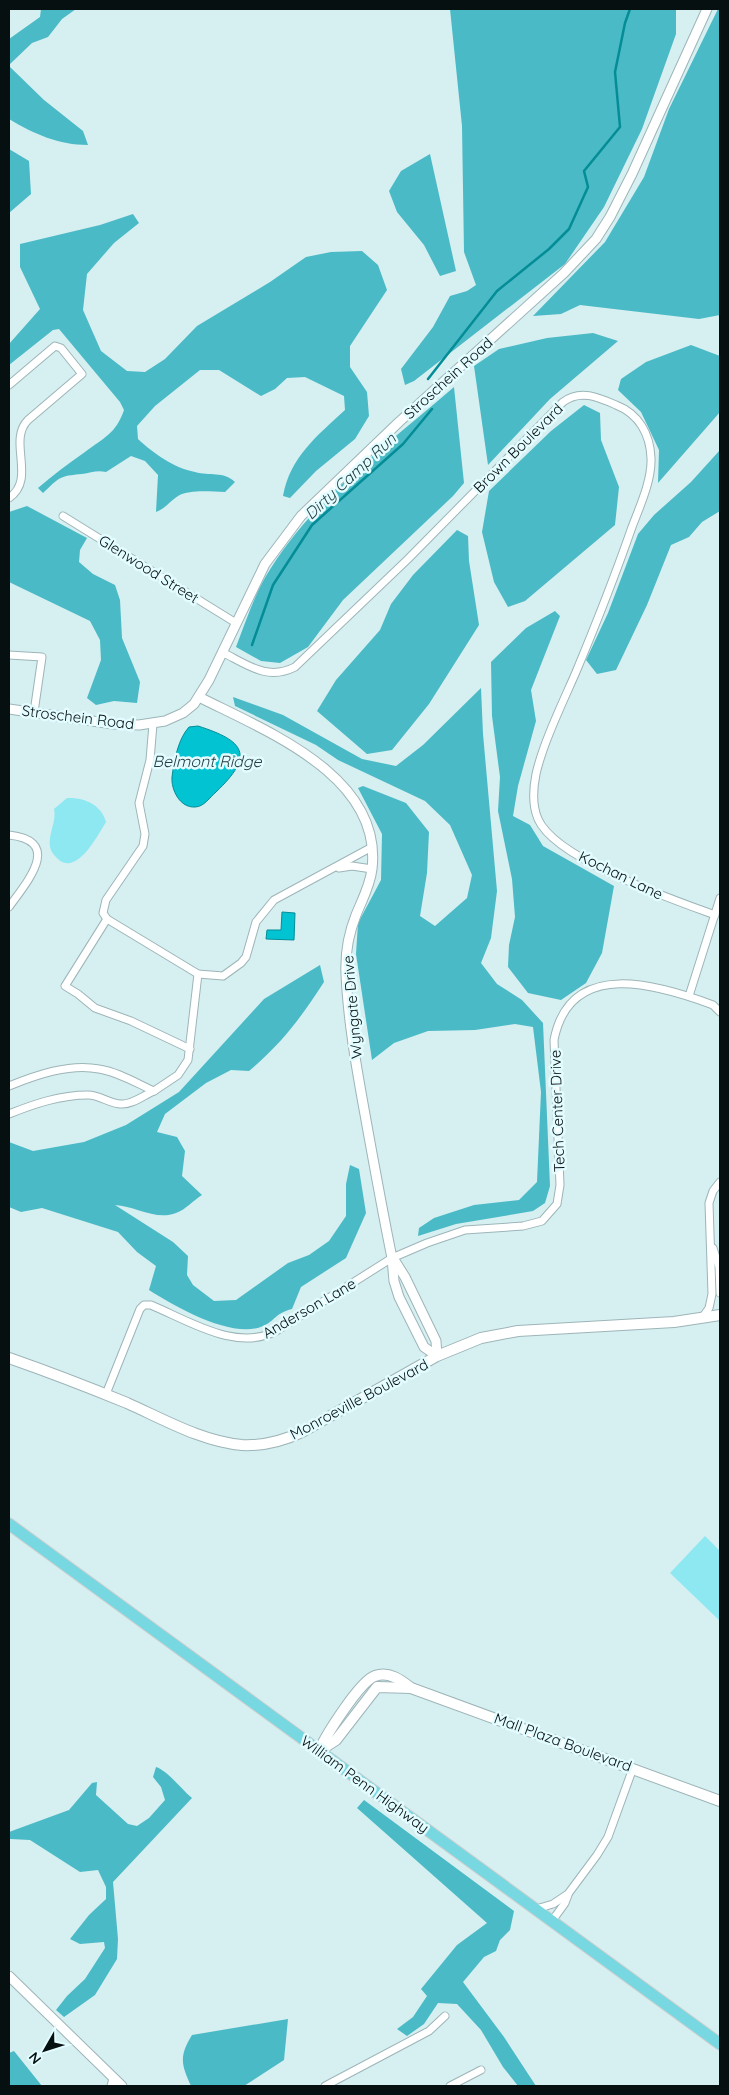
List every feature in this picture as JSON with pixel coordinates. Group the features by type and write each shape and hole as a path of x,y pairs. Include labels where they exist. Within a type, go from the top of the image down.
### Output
{"highway":[{"name":"William Penn Highway","path":"9,1524 720,2044"}],"main road":[{"name":"Monroeville Boulevard","path":"9,1358 106,1394 208,1437 234,1444 258,1445 283,1440 302,1432 437,1356 471,1341 506,1332 674,1322 720,1315"},
{"name":"Mall Plaza Boulevard","path":"319,1750 336,1740 377,1687 411,1688 718,1799"}],"street":[{"name":"Stroschein Road","path":"9,709 113,724 153,724 182,713 199,697 268,559 301,516 399,422 564,273 596,239 610,217 632,174 707,9"},
{"path":"9,385 55,346 61,348 82,374 21,428 21,482 16,492 9,498"},
{"name":"Brown Boulevard","path":"222,652 269,674 286,671 295,667 408,559 570,396 583,395 600,398 621,406 636,417 646,430 651,460 641,503 605,604 536,773 534,804 538,819"},
{"name":"Glenwood Street","path":"63,516 236,623"},
{"path":"9,654 42,657 34,712"},
{"name":"Wyngate Drive","path":"199,697 280,739 328,772 357,803 368,827 372,847 372,869 369,884 346,944 346,975 360,1084 392,1258 394,1281 399,1296 424,1348 437,1356"},
{"path":"153,724 150,760 139,803 145,834 143,846 103,906 103,913 107,919 198,974 222,976 236,969 246,957 256,922 269,905 287,891 334,869 372,847"},
{"name":"Kochan Lane","path":"538,819 551,838 580,856 653,892 715,915"},
{"path":"9,835 28,839 35,846 39,855 36,867 9,907"},
{"path":"334,869 352,866 372,869"},
{"path":"688,996 720,898"},
{"path":"107,919 65,986 95,1008 131,1020 190,1050"},
{"path":"9,1114 44,1101 82,1095 97,1096 116,1103 127,1104 154,1091 183,1070 190,1050 198,974"},
{"name":"Tech Center Drive","path":"392,1258 465,1230 529,1225 548,1216 557,1204 560,1196 554,1058 556,1033 561,1019 583,995 600,987 615,984 650,985 713,1005 720,1012"},
{"path":"9,1086 34,1076 92,1068 107,1071 154,1091"},
{"path":"702,1318 709,1308 712,1294 710,1203 713,1191 720,1182"},
{"path":"711,1243 718,1267 720,1293"},
{"name":"Wyngate Drive","path":"392,1258 405,1277 436,1341 437,1356"},
{"name":"Anderson Lane","path":"106,1394 140,1309 144,1305 151,1305 227,1336 261,1338 278,1330 392,1258"},
{"path":"552,1921 565,1903 568,1894 608,1837 633,1768"},
{"path":"536,1909 553,1904 568,1894"},
{"path":"9,1976 112,2082 122,2086"},
{"path":"325,2086 429,2030 445,2016"},
{"path":"450,2086 481,2070"}],"shaded area":[{"path":"41,9 76,9 62,19 48,37 32,43 9,65 9,39 40,17"},
{"path":"450,9 676,9 676,34 642,129 604,207 565,264 414,381 405,385 401,369 433,327 450,296 467,291 476,285 464,252 462,126"},
{"path":"718,9 720,9 720,315 699,319 580,305 561,314 533,316 605,242 644,177 669,109"},
{"path":"9,66 44,100 83,131 88,145 67,143 47,138 9,119"},
{"path":"9,149 29,161 31,194 9,213"},
{"path":"430,154 456,271 440,276 424,245 397,212 389,191 401,171"},
{"path":"133,214 139,223 114,243 87,274 83,310 101,351 127,371 145,372 165,359 197,326 270,282 306,257 331,252 362,251 378,265 387,290 350,346 350,367 367,392 369,416 355,439 316,471 290,498 283,496 292,470 306,448 345,410 344,396 305,377 287,378 275,389 261,396 219,370 200,370 155,406 137,426 138,439 164,459 187,470 226,476 235,482 225,492 189,492 178,496 163,509 156,512 158,475 145,461 131,456 106,472 96,471 64,477 57,480 43,493 38,488 108,435 117,425 124,410 120,402 59,329 53,330 9,365 9,344 40,309 20,267 20,244 100,225"},
{"path":"593,333 618,341 550,399 488,465 474,366 499,349 547,338"},
{"path":"691,345 720,356 720,412 658,483 659,450 641,412 618,390 621,379 646,362"},
{"path":"454,387 464,483 453,496 343,600 308,647 280,663 261,661 236,647 261,584 284,548 305,522 352,474"},
{"path":"584,405 600,413 601,440 619,487 615,525 525,601 508,607 494,582 482,532 489,491 551,431"},
{"path":"720,450 720,511 702,522 689,537 671,545 647,605 616,670 597,674 586,660 608,613 638,534 654,515 691,482"},
{"path":"27,506 87,538 80,550 79,562 93,574 115,585 120,600 122,638 140,682 137,703 114,701 96,705 87,698 101,660 100,640 90,621 9,582 9,512"},
{"path":"457,530 468,536 469,561 479,625 429,704 392,750 367,754 317,711 336,680 380,630 391,604 413,575"},
{"path":"555,611 560,616 531,690 536,721 518,786 513,816 530,825 543,846 614,886 602,953 586,983 561,1000 528,993 508,967 509,945 515,917 512,879 498,811 500,777 492,716 491,662 526,628"},
{"path":"481,688 483,734 497,891 491,938 481,963 497,984 522,1000 543,1023 550,1186 545,1203 533,1211 456,1224 418,1236 419,1228 434,1218 474,1205 519,1200 537,1182 541,1092 533,1027 515,1024 475,1030 428,1031 394,1043 372,1060 356,954 358,923 381,880 382,834 358,788 363,786 406,803 429,832 427,873 420,916 435,926 467,898 472,875 450,825 425,801 338,760 316,745 235,706 233,697 283,715 362,759 396,766 423,745"},
{"path":"67,798 80,799 91,803 101,811 106,822 93,843 80,858 73,862 65,863 58,859 50,849 50,837 55,814 54,809"},
{"path":"320,965 324,982 290,1030 261,1061 249,1071 231,1070 206,1083 165,1114 157,1132 177,1137 185,1151 182,1176 202,1195 183,1210 168,1215 153,1214 115,1205 173,1242 188,1256 187,1275 193,1285 214,1301 236,1300 288,1263 309,1255 329,1241 346,1216 346,1184 350,1165 359,1169 366,1213 346,1258 301,1287 292,1309 282,1313 263,1326 251,1329 236,1329 220,1325 188,1312 149,1290 156,1266 137,1252 118,1232 42,1208 21,1212 9,1207 9,1142 33,1151 84,1142 126,1125 179,1092 264,999"},
{"path":"705,1536 720,1551 720,1621 670,1573"},
{"path":"156,1767 170,1776 192,1798 113,1882 118,1939 117,1959 95,1995 64,2017 56,2010 67,1996 85,1979 105,1948 104,1942 80,1944 70,1939 89,1915 106,1899 106,1887 98,1870 80,1872 30,1840 10,1839 9,1832 69,1810 92,1783 97,1782 96,1795 128,1824 137,1826 149,1818 165,1800 161,1787 153,1777"},
{"path":"364,1800 514,1911 510,1930 500,1940 496,1951 484,1957 463,1982 504,2037 536,2086 518,2086 503,2067 481,2030 457,2004 438,2003 424,2024 407,2036 397,2029 413,2017 427,1996 421,1989 457,1945 487,1923 357,1808"},
{"path":"288,2019 284,2060 244,2086 191,2086 183,2066 183,2055 192,2035"},
{"path":"14,2051 42,2086 9,2086 9,2053"}],"water":[{"name":"Belmont Ridge","path":"198,726 226,737 235,744 239,751 240,759 228,779 204,804 198,807 190,807 181,801 175,792 172,777 175,757 185,732 189,727"},
{"path":"282,912 295,913 294,940 266,939 267,930 281,930"}],"waterway":[{"name":"Dirty Camp Run","path":"428,379 497,291 549,249 569,229 588,187 584,171 620,127 615,72 625,23 630,9"},
{"name":"Dirty Camp Run","path":"252,645 273,585 312,525 403,444 432,409"}]}
